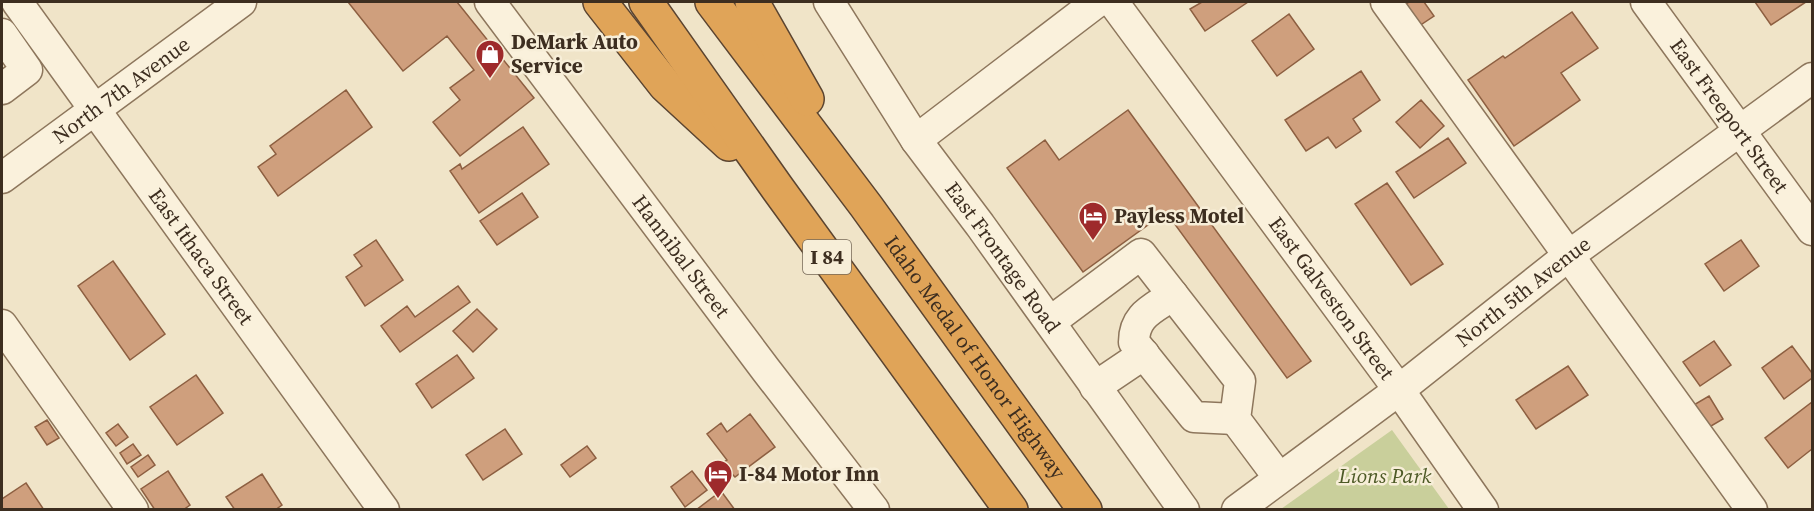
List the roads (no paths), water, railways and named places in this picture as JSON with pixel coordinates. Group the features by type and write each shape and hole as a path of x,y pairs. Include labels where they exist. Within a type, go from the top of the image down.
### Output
{"highway":[{"path":"600,2 665,85 778,189"},
{"name":"I 84","path":"646,2 778,189 1011,510"},
{"path":"712,2 866,206"},
{"path":"752,2 866,206"},
{"name":"Idaho Medal of Honor Highway","path":"866,206 1085,510"}],"street":[{"name":"East Ithaca Street","path":"17,2 384,510"},
{"name":"North 7th Avenue","path":"2,178 241,2"},
{"name":"Hannibal Street","path":"490,2 874,510"},
{"name":"East Frontage Road","path":"830,2 916,140 980,225 1184,510"},
{"path":"916,140 1096,2"},
{"name":"East Galveston Street","path":"1113,2 1399,390 1483,510"},
{"path":"1386,2 1752,510"},
{"name":"East Freeport Street","path":"1646,2 1812,230"},
{"path":"2,34 27,70 2,89"},
{"name":"North 5th Avenue","path":"1237,510 1399,390 1568,256 1812,78"},
{"path":"1050,322 1141,255 1240,381 1235,419 1279,478"},
{"path":"1173,295 1138,320 1134,331 1134,342 1194,417 1235,419"},
{"path":"2,325 133,510"},
{"path":"1095,387 1144,354"}],"place":[{"name":"DeMark Auto Service","path":"490,80"},
{"name":"Payless Motel","path":"1093,242"},
{"name":"I-84 Motor Inn","path":"718,500"}],"park label":[{"name":"Lions Park","path":"1385,476"}]}
